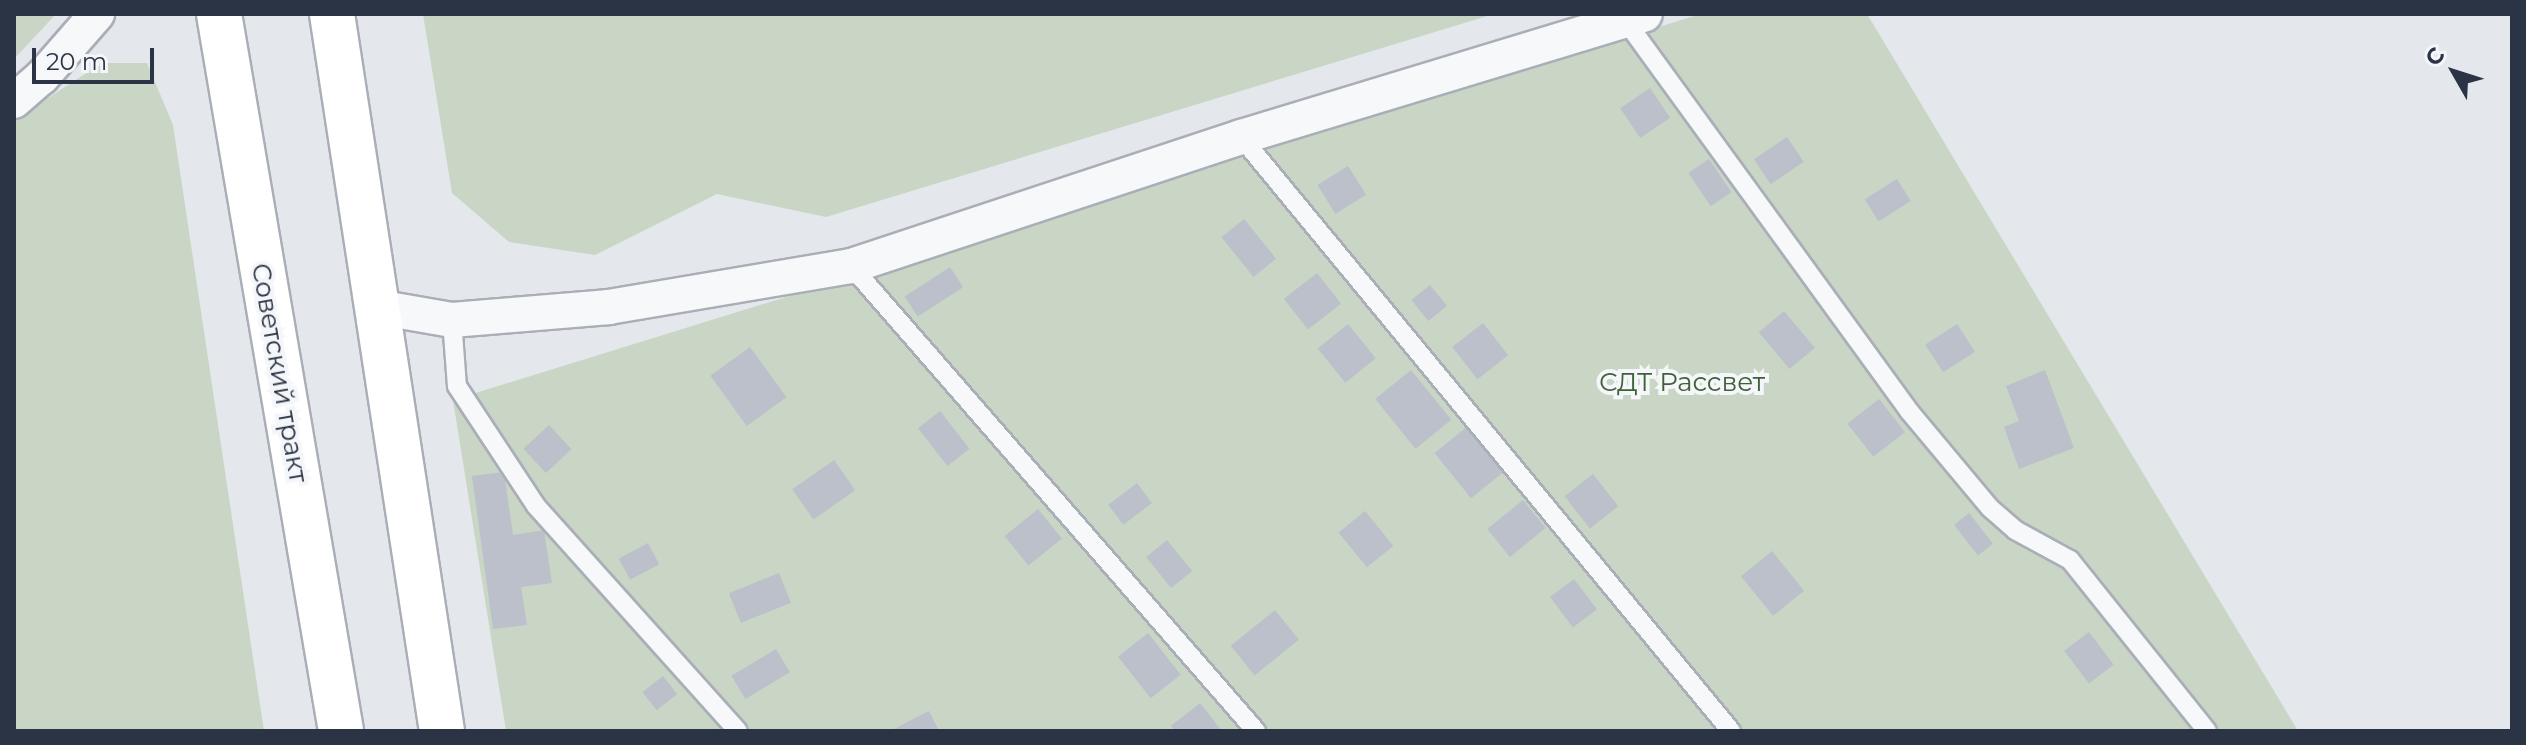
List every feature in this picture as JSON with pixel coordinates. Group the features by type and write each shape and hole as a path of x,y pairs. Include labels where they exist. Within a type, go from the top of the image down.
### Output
{"highway":[{"name":"Советский тракт","path":"219,14 341,731"},
{"path":"332,14 442,731"}],"street":[{"path":"14,101 42,77 97,14"},
{"path":"377,307 452,320 609,307 851,266 1241,137 1635,17"}],"lane":[{"path":"1635,17 1909,411 1990,508 2015,530 2070,560 2207,731"},
{"path":"1241,137 1731,731"},
{"path":"851,266 1256,731"},
{"path":"452,320 457,386 536,506 738,731"}],"green space":[{"path":"14,14 56,14 14,59"},
{"path":"423,14 1494,14 826,217 717,194 595,255 509,242 452,193"},
{"name":"СДТ Рассвет","path":"1701,14 1867,14 2298,731 506,731 453,400"},
{"path":"102,63 147,63 173,125 264,731 14,731 14,120"}],"building":[{"path":"1650,88 1670,118 1640,138 1620,108"},
{"path":"1787,137 1804,162 1771,184 1754,159"},
{"path":"1709,159 1731,192 1711,206 1688,173"},
{"path":"1348,166 1366,195 1335,214 1317,185"},
{"path":"1897,179 1911,201 1879,221 1865,199"},
{"path":"1244,219 1276,259 1254,277 1221,237"},
{"path":"950,267 963,287 918,317 905,296"},
{"path":"1317,273 1341,304 1308,330 1284,299"},
{"path":"1430,285 1447,306 1428,321 1411,300"},
{"path":"1784,311 1815,348 1790,369 1759,332"},
{"path":"1483,323 1508,355 1478,379 1452,347"},
{"path":"1348,324 1376,358 1345,383 1318,349"},
{"path":"1957,324 1975,352 1943,372 1925,345"},
{"path":"750,347 786,397 747,426 710,376"},
{"path":"1411,370 1451,420 1416,449 1375,399"},
{"path":"2045,370 2074,448 2019,469 2004,427 2019,421 2006,386"},
{"path":"1879,399 1905,432 1873,457 1847,424"},
{"path":"940,411 970,449 947,466 918,428"},
{"path":"549,425 572,449 546,473 523,449"},
{"path":"1468,426 1505,471 1471,498 1435,453"},
{"path":"834,460 855,490 813,520 792,489"},
{"path":"504,472 513,535 544,530 552,583 521,587 527,625 493,629 472,476"},
{"path":"1593,474 1618,506 1590,528 1565,496"},
{"path":"1137,483 1152,503 1123,525 1108,505"},
{"path":"1523,500 1546,528 1510,557 1487,529"},
{"path":"1038,509 1062,539 1028,566 1005,536"},
{"path":"1365,511 1393,546 1367,567 1339,532"},
{"path":"1969,513 1993,544 1978,555 1954,525"},
{"path":"1167,540 1192,571 1171,588 1146,557"},
{"path":"648,543 659,564 630,580 619,558"},
{"path":"1772,551 1804,591 1773,616 1741,576"},
{"path":"779,573 791,603 741,623 729,593"},
{"path":"1574,579 1597,609 1573,627 1550,597"},
{"path":"1275,610 1299,640 1255,675 1231,646"},
{"path":"2089,632 2114,665 2089,683 2064,651"},
{"path":"1148,633 1181,675 1151,698 1118,656"},
{"path":"776,649 790,672 745,699 731,676"},
{"path":"663,676 677,694 657,710 643,692"},
{"path":"1200,703 1222,731 1175,731 1171,726"},
{"path":"929,711 939,731 890,731"}]}
